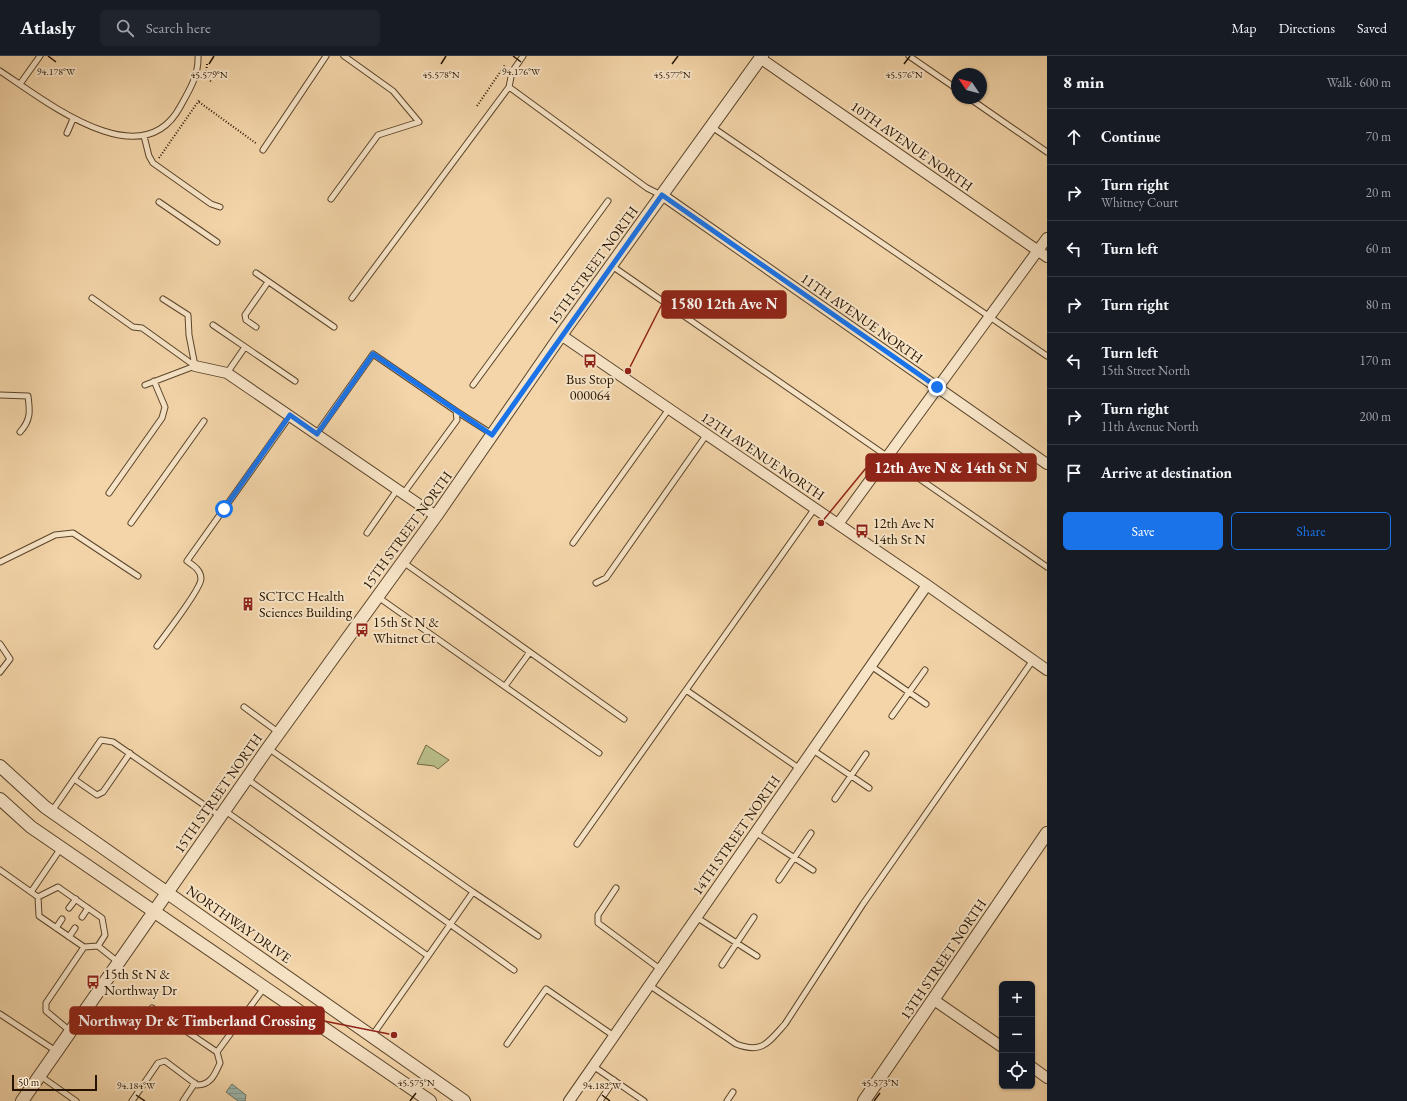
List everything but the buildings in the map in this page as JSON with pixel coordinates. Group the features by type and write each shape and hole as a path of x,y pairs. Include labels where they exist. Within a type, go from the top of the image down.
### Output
{"street":[{"name":"15TH STREET NORTH","path":"22,1101 246,779 436,516 561,335 761,57"},
{"name":"10TH AVENUE NORTH","path":"761,57 1047,257"},
{"name":"11TH AVENUE NORTH","path":"662,195 1047,464"},
{"path":"838,524 1047,238"},
{"name":"12TH AVENUE NORTH","path":"561,335 927,585 1047,670"},
{"path":"195,366 227,373 436,516"},
{"name":"14TH STREET NORTH","path":"569,1101 927,585"},
{"name":"NORTHWAY DRIVE","path":"0,766 51,812 464,1101"},
{"path":"0,799 31,827 430,1101"},
{"name":"13TH STREET NORTH","path":"864,1101 1047,833"},
{"path":"934,1000 999,1045"},
{"path":"1035,1069 1047,1078"}],"lane":[{"path":"20,84 40,56"},
{"path":"0,70 73,119 119,136 144,136 161,127 176,114 194,82 198,56"},
{"path":"263,150 326,56"},
{"path":"331,199 378,135 419,122 393,91 344,56"},
{"path":"352,298 509,87 512,72 524,56"},
{"path":"909,56 951,85"},
{"path":"509,87 647,188 662,195"},
{"path":"979,104 1047,152"},
{"path":"68,133 73,119"},
{"path":"711,127 1047,356"},
{"path":"144,136 147,151 153,162 211,204 220,207"},
{"path":"473,385 608,201"},
{"path":"159,202 217,242"},
{"path":"612,265 888,455 1047,567"},
{"path":"256,273 334,327"},
{"path":"256,327 246,320 245,315 268,282"},
{"path":"92,298 133,327 142,328 195,366"},
{"path":"163,298 188,315 189,335 195,366"},
{"path":"213,325 295,381"},
{"path":"227,373 245,347"},
{"path":"317,434 373,354 492,435"},
{"path":"145,385 195,366"},
{"path":"109,493 162,418 165,407 154,381"},
{"path":"0,395 28,396 30,414 27,424 20,432"},
{"path":"573,543 670,409"},
{"path":"367,533 457,420 456,411"},
{"path":"157,646 197,591 202,580 199,570 187,561 290,415"},
{"path":"131,523 204,421"},
{"path":"596,583 606,578 706,434"},
{"path":"577,844 815,508"},
{"path":"0,562 55,534 73,532 138,576"},
{"path":"403,562 624,719"},
{"path":"378,597 599,753"},
{"path":"0,644 10,659 0,672"},
{"path":"505,686 530,652"},
{"path":"649,985 736,1044 750,1049 759,1049 770,1041 785,1024 864,904 1033,660"},
{"path":"871,666 926,704"},
{"path":"892,716 925,670"},
{"path":"686,690 800,769"},
{"path":"244,707 279,733"},
{"path":"51,812 101,740 113,742 222,813 428,956"},
{"path":"268,748 538,936"},
{"path":"812,750 869,788"},
{"path":"74,779 97,795 103,792 130,753"},
{"path":"835,799 866,754"},
{"path":"246,779 514,970"},
{"path":"755,832 813,870"},
{"path":"779,880 811,833"},
{"path":"31,892 61,848"},
{"path":"0,870 38,897"},
{"path":"38,897 58,887 102,918 104,935 98,946"},
{"path":"616,888 598,915 598,923 660,969"},
{"path":"372,1036 473,892"},
{"path":"38,897 39,916 84,948 98,946 118,962"},
{"path":"69,908 76,899"},
{"path":"82,917 88,908"},
{"path":"696,917 757,956"},
{"path":"722,965 754,917"},
{"path":"56,928 62,919"},
{"path":"68,937 75,928"},
{"path":"70,1031 46,1011 46,1003 84,948"},
{"path":"217,1052 264,986"},
{"path":"508,1044 546,989 614,1036"},
{"path":"132,1101 158,1063 165,1061 195,1083 204,1085 213,1078 220,1063 217,1052 152,1008"},
{"path":"0,1014 56,1052"},
{"path":"593,1066 644,1101"},
{"path":"40,1076 76,1101"},
{"path":"600,1101 614,1080"},
{"path":"183,1101 195,1083"},
{"path":"727,1101 733,1092"}],"path":[{"path":"207,62 206,75 212,82"},
{"path":"477,106 492,87 508,62"},
{"path":"158,158 200,99"},
{"path":"199,102 257,144"}],"green space":[{"path":"426,745 449,760 438,769 434,766 417,764"}],"shaded area":[{"path":"232,1084 246,1095 245,1101 238,1101 226,1092"}],"place":[{"name":"Bus Stop 000064","path":"590,361"},
{"name":"1580 12th Ave N","path":"628,371"},
{"name":"12th Ave N & 14th St N","path":"821,523"},
{"name":"12th Ave N 14th St N","path":"862,531"},
{"name":"SCTCC Health Sciences Building","path":"248,604"},
{"name":"15th St N & Whitnet Ct","path":"362,630"},
{"name":"15th St N & Northway Dr","path":"93,982"},
{"name":"Northway Dr & Timberland Crossing","path":"394,1035"}],"route":[{"path":"224,509 290,415 317,434 373,354 492,435 561,335 662,195 937,387"}]}
